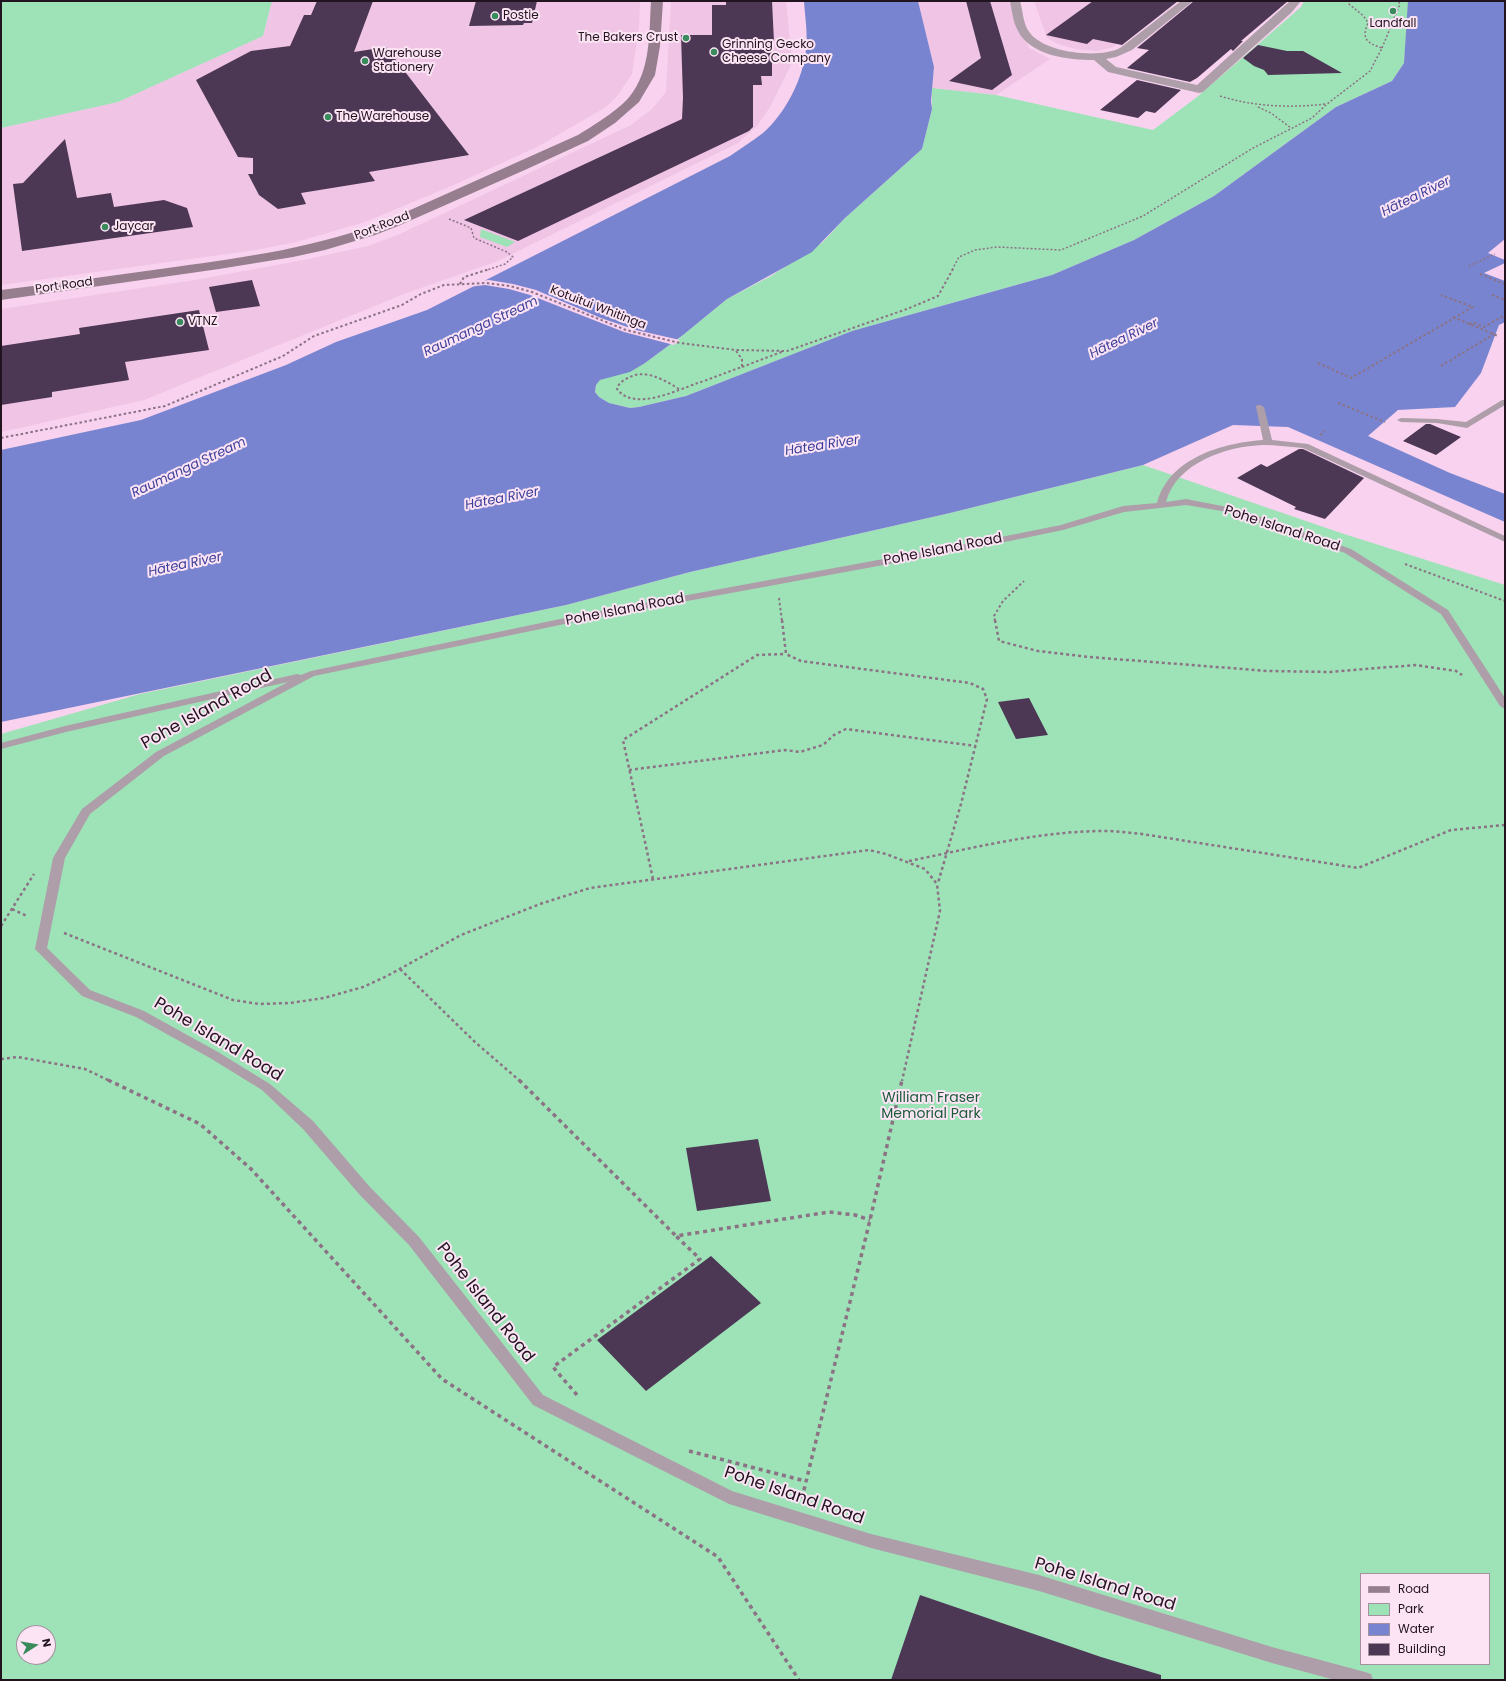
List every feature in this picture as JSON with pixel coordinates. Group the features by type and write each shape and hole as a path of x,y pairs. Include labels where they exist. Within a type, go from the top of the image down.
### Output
{"main road":[{"name":"Port Road","path":"1,295 293,253 370,232 583,138 610,120 635,99 649,75 654,46 657,1"}],"street":[{"path":"1015,1 1023,32 1026,37 1037,46 1048,50 1075,55 1098,57 1109,56 1123,50 1188,1"},
{"path":"1098,57 1112,70 1199,89 1287,11 1296,1"}],"lane":[{"path":"1401,420 1437,421 1467,425 1505,402"},
{"path":"1260,407 1268,443"},
{"path":"1161,504 1162,496 1172,478 1199,459 1226,449 1256,443 1280,442 1305,446 1505,539"},
{"name":"Pohe Island Road","path":"1,746 65,729 311,674 584,617 1063,527 1123,509 1186,502 1235,511 1348,551 1445,612 1505,706"},
{"name":"Pohe Island Road","path":"311,674 160,754 86,812 59,858 41,949 86,993 140,1014 214,1055 266,1087 308,1125 364,1190 414,1241 538,1400 729,1497 871,1542 1039,1583 1272,1655 1365,1680"}],"path":[{"path":"1350,1 1348,3 1350,6 1366,17 1368,23 1364,35 1366,40 1374,46 1382,48"},
{"path":"679,389 663,378 641,374 626,377 618,385 617,389 624,397 639,399 658,397 787,350 907,309 938,296 960,257 974,250 997,247 1061,250 1143,216 1240,156 1312,118 1327,104 1370,71 1382,48 1400,4 1398,1"},
{"path":"1199,89 1255,106 1271,113 1291,128"},
{"path":"1255,106 1296,107 1327,104"},
{"path":"424,209 471,228 474,238 513,256 505,264 464,277 460,284"},
{"path":"1469,266 1495,254"},
{"path":"1480,274 1505,284"},
{"name":"Kotuitui Whitinga","path":"1,438 165,406 283,356 314,336 338,326 402,305 421,294 444,286 460,284 486,283 510,286 532,292 626,330 650,337 707,347 736,350 787,350"},
{"path":"1318,363 1351,378 1453,317 1473,307 1441,294"},
{"path":"1492,295 1505,300"},
{"path":"1469,324 1474,323 1484,327 1505,315"},
{"path":"1453,317 1498,336"},
{"path":"1441,366 1494,334"},
{"path":"736,350 742,359 742,367"},
{"path":"1338,403 1385,422"},
{"path":"1403,563 1505,601"},
{"path":"777,581 786,654"},
{"path":"1024,581 1003,601 994,616 999,641 1038,651 1089,657 1268,671 1330,672 1415,665 1456,671 1468,679"},
{"path":"653,879 623,740 757,655 786,654 801,661 970,683 983,689 987,699 961,804 938,884 940,911 870,1220 805,1481 799,1518"},
{"path":"629,770 785,750 800,752 823,745 834,735 846,729 976,746"},
{"path":"908,862 1000,842 1070,833 1106,831 1142,834 1358,868 1451,830 1505,825"},
{"path":"12,909 55,927 66,934 233,1000 259,1004 290,1003 324,998 363,987 400,969 461,935 540,904 590,888 869,850 908,862 925,870 938,884"},
{"path":"1,926 37,870"},
{"path":"400,969 475,1042 524,1084 610,1172 700,1259 553,1367 578,1396"},
{"path":"1,1059 18,1057 85,1069 200,1124 251,1169 442,1379 718,1557 799,1680"},
{"path":"676,1236 829,1212 855,1215 870,1220"},
{"path":"688,1451 805,1481"}],"shaded area":[{"path":"272,1 640,1 639,28 632,74 617,96 606,107 539,146 456,184 365,222 296,242 256,250 1,285 1,128 118,102 263,36"},
{"path":"671,1 786,1 792,63 770,107 757,126 738,143 498,261 404,294 144,400 1,432 1,309 195,280 309,259 368,246 400,234 631,125 652,109 666,92"},
{"path":"918,1 1013,1 1020,28 1029,48 1050,59 996,95 932,88 934,67"},
{"path":"1034,1 1175,1 1113,47 1097,51 1076,49 1058,44 1047,38"}],"green space":[{"path":"1,1 272,1 263,36 118,102 1,128"},
{"path":"1304,1 1409,1 1404,63 1392,81 1336,107 1214,196 1134,240 1052,275 852,331 686,396 630,408 609,403 599,397 595,392 596,385 600,380 645,363 683,335 727,299 771,276 823,242 845,218 922,149 932,109 932,88 996,95 1153,130 1197,97 1301,7"},
{"path":"481,229 515,242 507,247 480,237"},
{"name":"William Fraser Memorial Park","path":"1143,465 1341,533 1505,585 1505,1680 1,1680 1,734 140,694 566,605 690,572 950,513"}],"water":[{"path":"804,1 918,1 934,67 931,101 932,109 922,149 845,218 812,252 727,299 683,335 645,363 630,372 600,380 596,385 595,392 599,397 609,403 630,408 686,396 852,331 1052,275 1134,240 1214,196 1336,107 1392,81 1404,63 1408,1 1505,1 1505,239 1488,253 1505,260 1505,263 1484,273 1505,281 1505,322 1499,325 1481,373 1455,407 1398,410 1368,436 1450,473 1505,494 1505,522 1288,427 1233,425 1143,465 950,513 690,572 566,605 1,722 1,450 141,420 286,365 336,342 427,310 730,156 763,133 779,116 792,95 801,73 807,44"}],"pier":[{"path":"489,280 536,290 601,318 636,330 680,340 674,345 624,332 530,295 509,289 485,285 468,287 479,281"}],"building":[{"name":"The Warehouse","path":"317,1 373,1 354,52 386,47 469,155 369,172 375,181 301,193 306,204 278,209 259,195 248,174 253,174 253,158 238,157 196,80 251,51 290,46 304,15 311,15"},
{"path":"476,1 537,1 532,23 524,23 523,25 469,26"},
{"path":"726,1 772,1 774,42 772,42 772,76 761,76 762,85 753,85 753,127 749,131 518,241 464,220 682,119 683,98 681,35 712,35 712,5 726,5"},
{"path":"966,1 990,1 1012,75 992,90 949,81 981,58"},
{"path":"1093,1 1178,1 1122,45 1093,39 1087,44 1046,35"},
{"path":"1194,1 1288,1 1241,41 1243,41 1233,51 1231,49 1197,78 1190,82 1127,68 1149,50 1137,48"},
{"path":"1258,45 1287,51 1303,51 1342,73 1268,75 1264,70 1254,66 1243,58"},
{"path":"1137,80 1181,90 1155,113 1146,111 1138,118 1100,110"},
{"path":"65,139 77,198 111,193 114,207 164,200 187,208 193,227 22,251 13,184 23,183"},
{"path":"252,280 260,306 216,312 209,287"},
{"path":"199,310 209,350 125,362 129,380 52,392 52,397 1,405 1,346 80,334 79,328"},
{"path":"1426,424 1430,424 1461,437 1436,455 1403,441"},
{"path":"1299,449 1303,449 1364,478 1325,519 1294,509 1296,507 1237,478 1261,464 1267,467"},
{"path":"1029,698 1048,735 1016,739 998,702"},
{"path":"758,1139 771,1201 697,1211 686,1148"},
{"path":"711,1256 761,1303 646,1391 597,1340"},
{"path":"920,1595 1101,1657 1161,1675 1161,1680 891,1680"}],"place":[{"name":"Landfall","path":"1393,11"},
{"name":"Postie","path":"495,16"},
{"name":"The Bakers Crust","path":"686,38"},
{"name":"Grinning Gecko Cheese Company","path":"714,52"},
{"name":"Warehouse Stationery","path":"365,61"},
{"name":"The Warehouse","path":"328,117"},
{"name":"Jaycar","path":"105,227"},
{"name":"VTNZ","path":"180,322"}],"water label":[{"name":"Hātea River","path":"1416,197"},
{"name":"Raumanga Stream","path":"481,327"},
{"name":"Hātea River","path":"1124,339"},
{"name":"Hātea River","path":"822,446"},
{"name":"Raumanga Stream","path":"189,468"},
{"name":"Hātea River","path":"502,499"},
{"name":"Hātea River","path":"185,565"}]}
